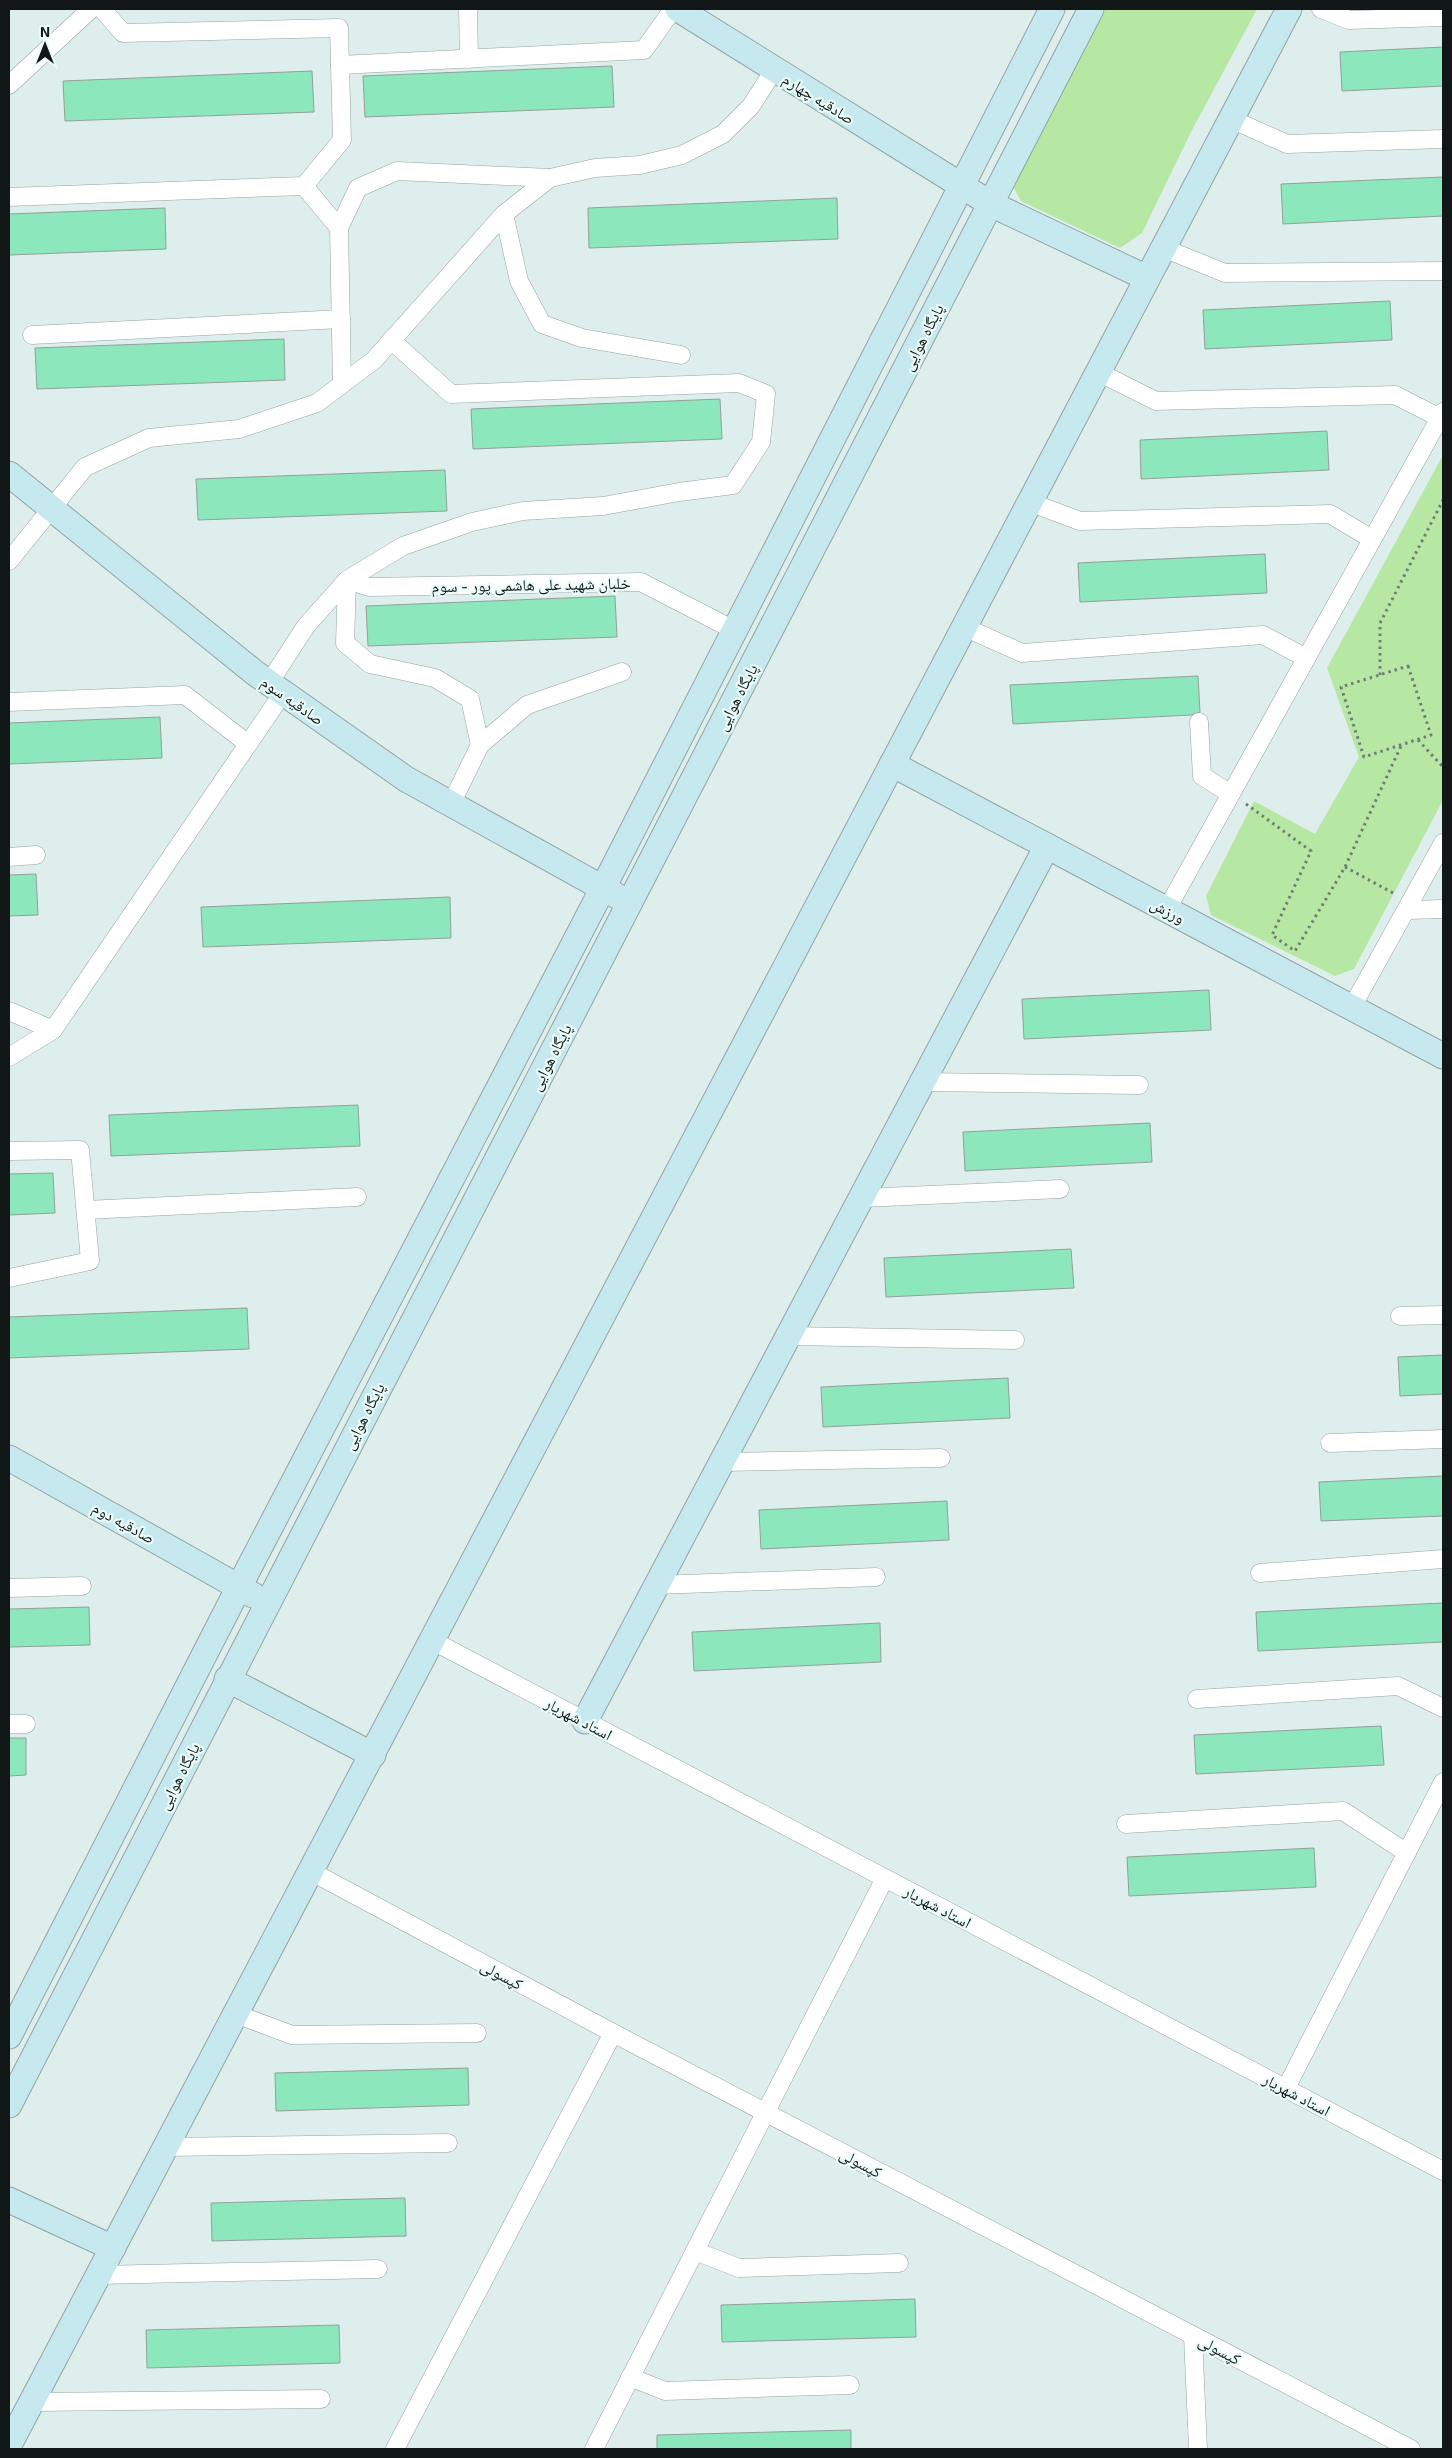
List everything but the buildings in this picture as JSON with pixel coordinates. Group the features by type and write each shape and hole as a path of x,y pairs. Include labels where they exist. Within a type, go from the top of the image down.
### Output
{"street":[{"path":"9,85 91,9"},
{"path":"9,197 304,186 342,140 338,28 123,32 102,9"},
{"path":"468,9 470,59"},
{"path":"340,65 644,50 673,9"},
{"name":"صادقیه چهارم","path":"678,9 991,204 1147,278"},
{"name":"پایگاه هوایی","path":"9,2036 239,1587 603,888 1052,9"},
{"name":"پایگاه هوایی","path":"9,2105 266,1602 1091,9"},
{"path":"9,2445 312,1872 1289,9"},
{"path":"1321,9 1349,20 1443,16"},
{"path":"342,384 339,228 358,188 397,171 550,178 595,168 640,165 682,154 723,134 751,106 774,70"},
{"path":"1231,119 1287,144 1443,139"},
{"path":"9,561 85,467 149,438 239,429 318,403 374,360 504,214 550,178"},
{"path":"304,186 339,228"},
{"path":"504,214 519,281 542,324 582,338 681,355"},
{"path":"1163,248 1225,273 1443,270"},
{"path":"32,335 341,319"},
{"path":"9,1057 52,1030 248,744 306,626 347,580 403,546 472,522 523,511 604,506 679,492 733,486 762,442 766,394 739,383 450,394 391,340"},
{"path":"1098,372 1156,401 1395,395 1441,415 1167,909"},
{"name":"صادقیه سوم","path":"9,474 276,688 406,779 630,902"},
{"path":"1029,502 1080,522 1330,514 1372,539"},
{"path":"347,580 344,643 370,664 435,678 470,699 480,745"},
{"name":"خلبان شهید علی هاشمی پور - سوم","path":"347,580 369,587 641,582 734,630"},
{"path":"964,627 1022,653 1262,635 1306,658"},
{"path":"451,804 480,745 526,705 622,672"},
{"path":"9,702 185,695 248,744"},
{"path":"1199,722 1202,776 1231,794"},
{"name":"ورزش","path":"892,764 1443,1056"},
{"path":"1352,1007 1443,843"},
{"path":"586,1721 1047,846"},
{"path":"9,857 36,856"},
{"path":"1409,906 1443,909"},
{"path":"9,1011 52,1030"},
{"path":"923,1082 1139,1085"},
{"path":"9,1151 80,1150 90,1261 9,1278"},
{"path":"862,1198 1060,1189"},
{"path":"86,1210 357,1196"},
{"path":"1400,1316 1443,1315"},
{"path":"789,1336 1015,1340"},
{"path":"1330,1443 1443,1439"},
{"name":"صادقیه دوم","path":"9,1458 266,1602"},
{"path":"722,1462 940,1458"},
{"path":"1260,1572 1443,1559"},
{"path":"657,1585 876,1577"},
{"path":"9,1588 82,1586"},
{"name":"استاد شهریار","path":"433,1641 1443,2171"},
{"path":"227,1679 373,1755"},
{"path":"1197,1699 1398,1686 1443,1708"},
{"path":"1286,2088 1443,1782"},
{"path":"1126,1824 1343,1812 1407,1853"},
{"name":"کپسولی","path":"312,1872 613,2033 1412,2449"},
{"path":"594,2449 885,1878"},
{"path":"236,2014 292,2035 477,2033"},
{"path":"395,2449 613,2033"},
{"path":"166,2148 448,2143"},
{"path":"9,2200 113,2248"},
{"path":"695,2251 739,2268 899,2263"},
{"path":"98,2275 378,2270"},
{"path":"1194,2336 1198,2449"},
{"path":"630,2377 665,2392 850,2385"},
{"path":"32,2402 321,2399"}],"path":[{"path":"1380,675 1380,623 1443,500"},
{"path":"1408,666 1431,736 1418,740 1364,757 1341,688 1408,666"},
{"path":"1418,740 1443,767"},
{"path":"1231,794 1311,851 1272,935 1295,950 1345,866 1401,746"},
{"path":"1345,866 1409,906"}],"green space":[{"path":"1101,9 1257,9 1191,132 1142,233 1120,248 1021,201 1011,183"},
{"path":"1443,455 1443,800 1354,969 1335,976 1211,915 1206,896 1254,801 1315,834 1359,757 1327,668"}]}
